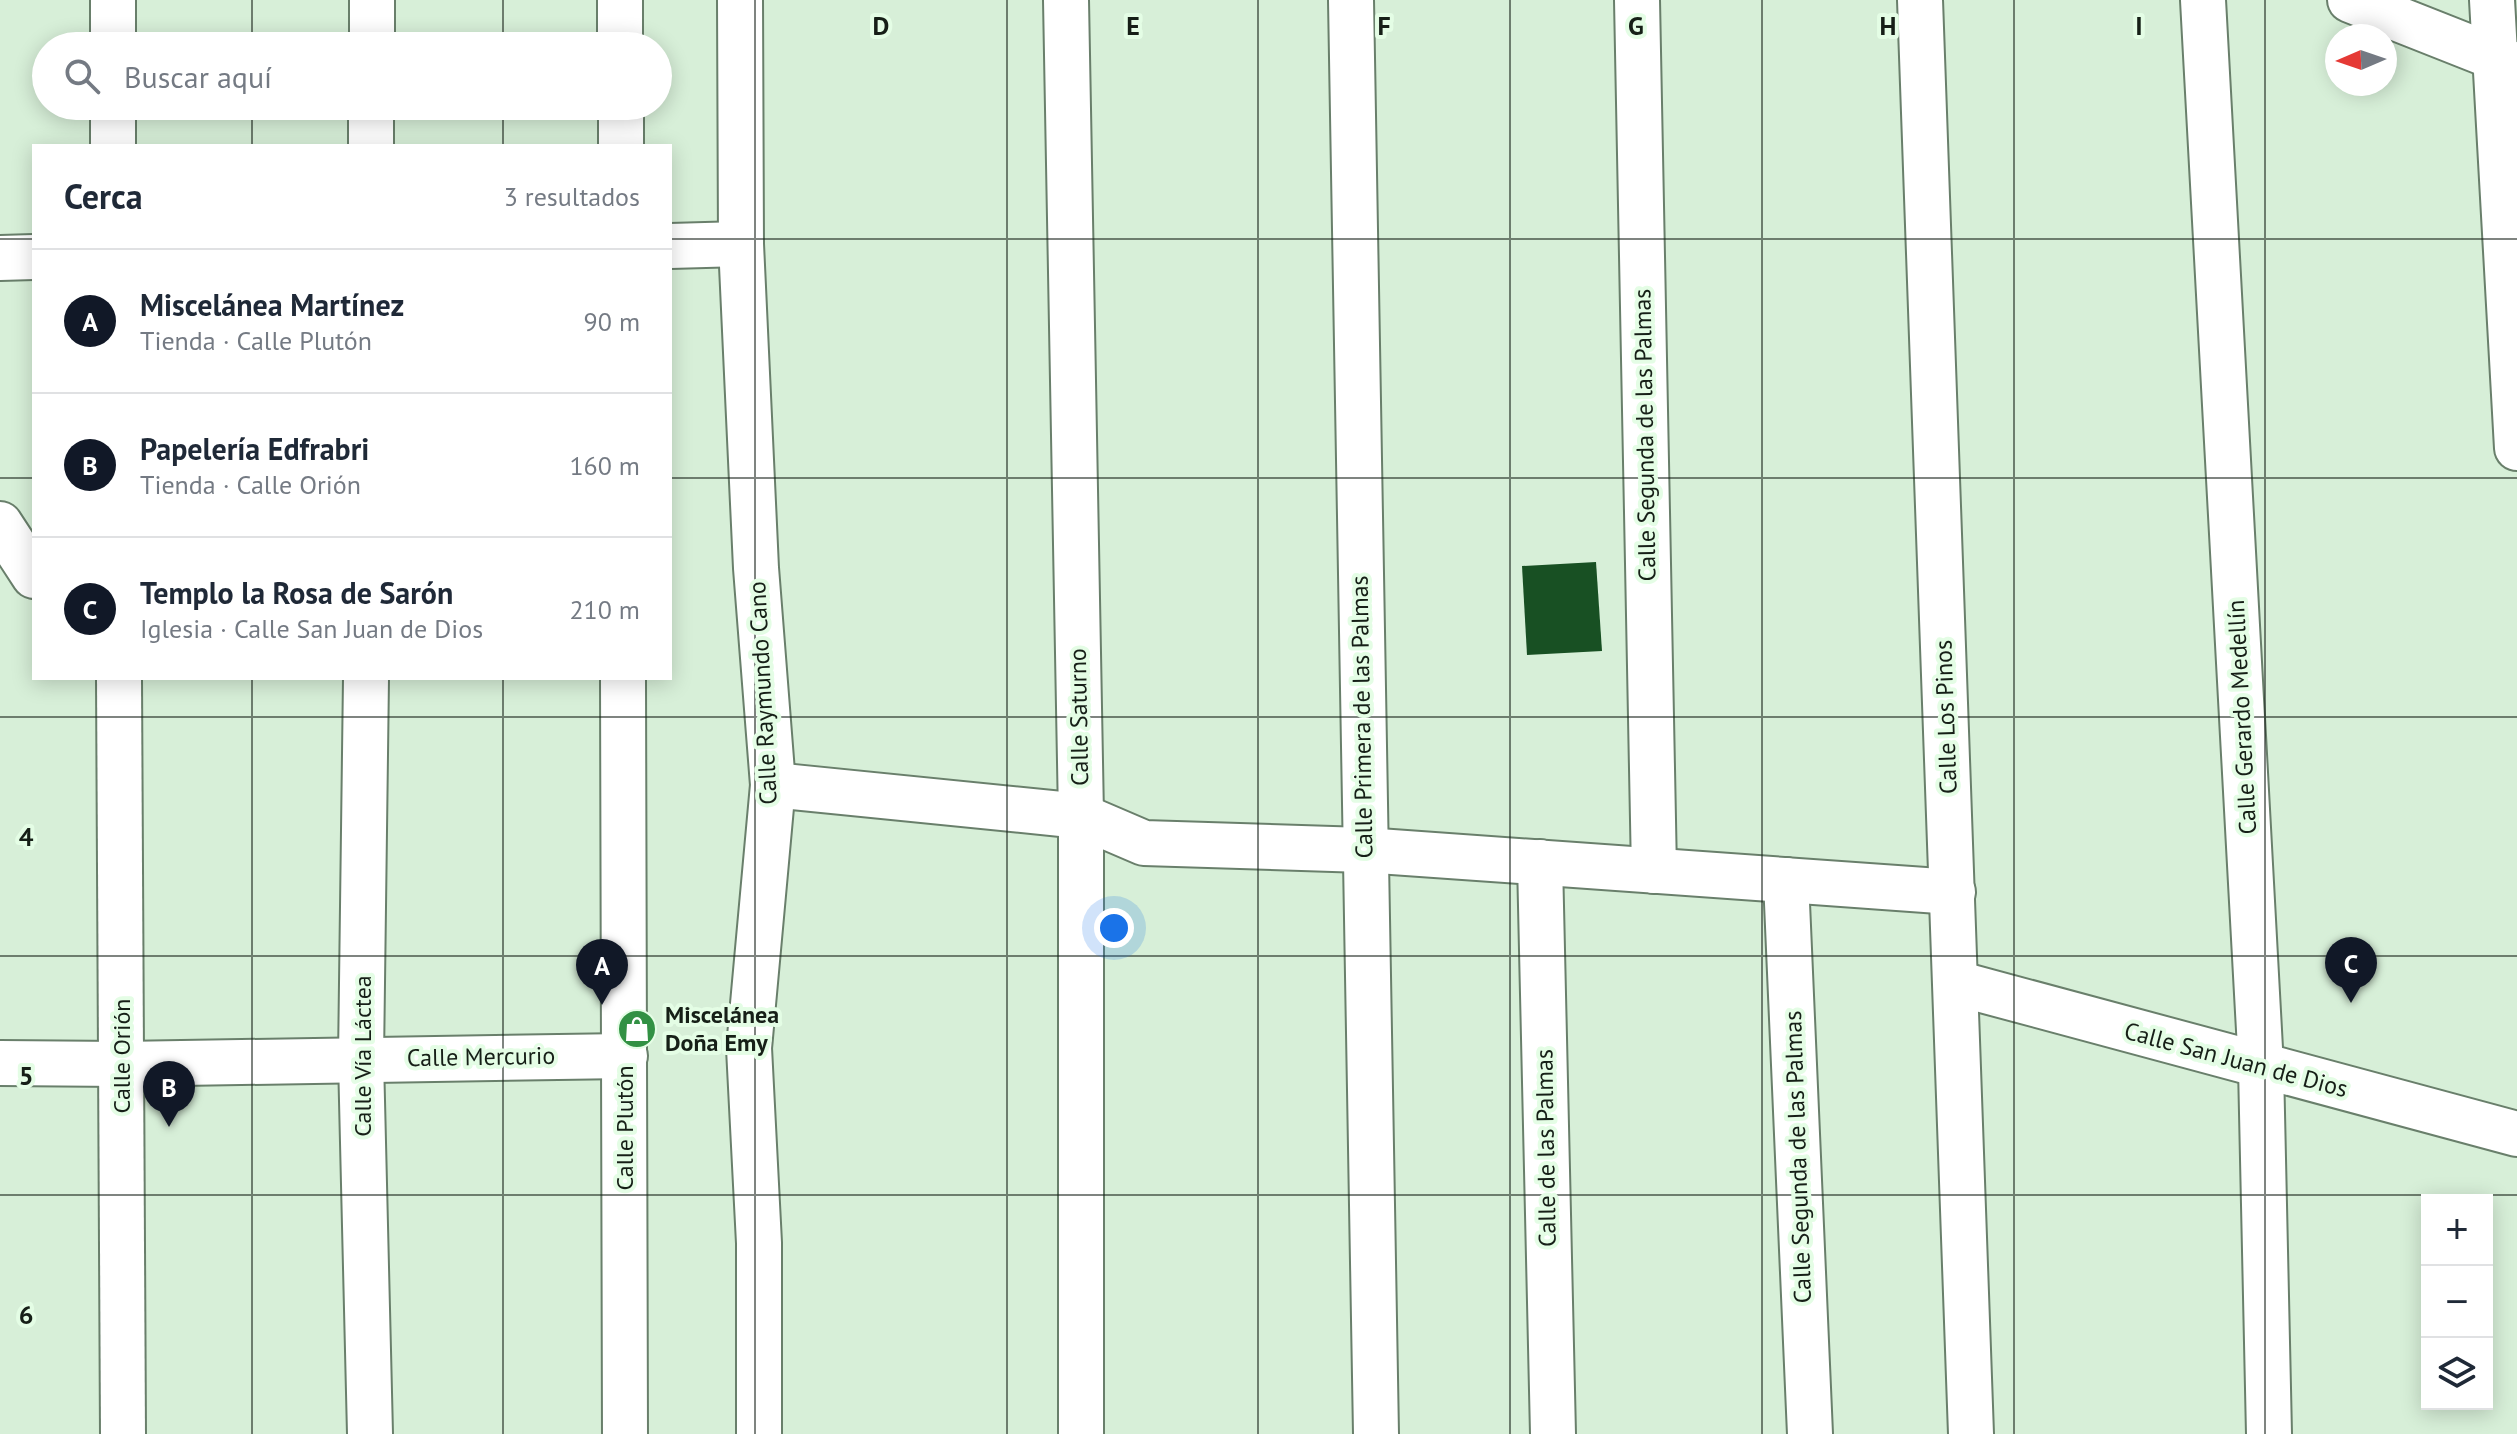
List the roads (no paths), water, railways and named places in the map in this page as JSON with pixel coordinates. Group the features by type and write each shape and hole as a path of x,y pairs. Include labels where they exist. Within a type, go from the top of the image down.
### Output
{"street":[{"path":"113,0 113,32"},
{"path":"372,0 372,32"},
{"path":"620,0 620,32"},
{"name":"Calle Raymundo Cano","path":"740,0 741,244 756,568 773,785 749,1048 759,1243 759,1434"},
{"name":"Calle Saturno","path":"1066,0 1081,816 1081,1434"},
{"name":"Calle Primera de las Palmas","path":"1351,0 1376,1434"},
{"name":"Calle Segunda de las Palmas","path":"1637,0 1654,871"},
{"name":"Calle Los Pinos","path":"1920,0 1971,1434"},
{"name":"Calle Gerardo Medellín","path":"2203,0 2261,1067 2269,1434"},
{"path":"2350,0 2507,63"},
{"path":"2492,0 2507,63 2517,448"},
{"path":"113,120 113,144"},
{"path":"371,120 371,144"},
{"path":"621,120 621,144"},
{"path":"672,246 741,244"},
{"path":"0,258 32,257"},
{"path":"0,524 32,573"},
{"name":"Calle Vía Láctea","path":"366,680 361,1059 370,1434"},
{"name":"Calle Plutón","path":"623,680 625,1434"},
{"name":"Calle Orión","path":"113,688 122,1064 123,1434"},
{"path":"773,785 1081,816 1144,843 1364,850 1953,892"},
{"name":"Calle de las Palmas","path":"1540,862 1553,1434"},
{"name":"Calle Segunda de las Palmas","path":"1786,880 1810,1434"},
{"name":"Calle San Juan de Dios","path":"1956,983 2517,1134"},
{"name":"Calle Mercurio","path":"0,1063 625,1056"}],"place":[{"name":"Templo la Rosa de Sarón","path":"2351,1003"},
{"name":"Miscelánea Martínez","path":"602,1005"},
{"name":"Miscelánea Doña Emy","path":"637,1029"},
{"name":"Papelería Edfrabri","path":"169,1127"}]}
